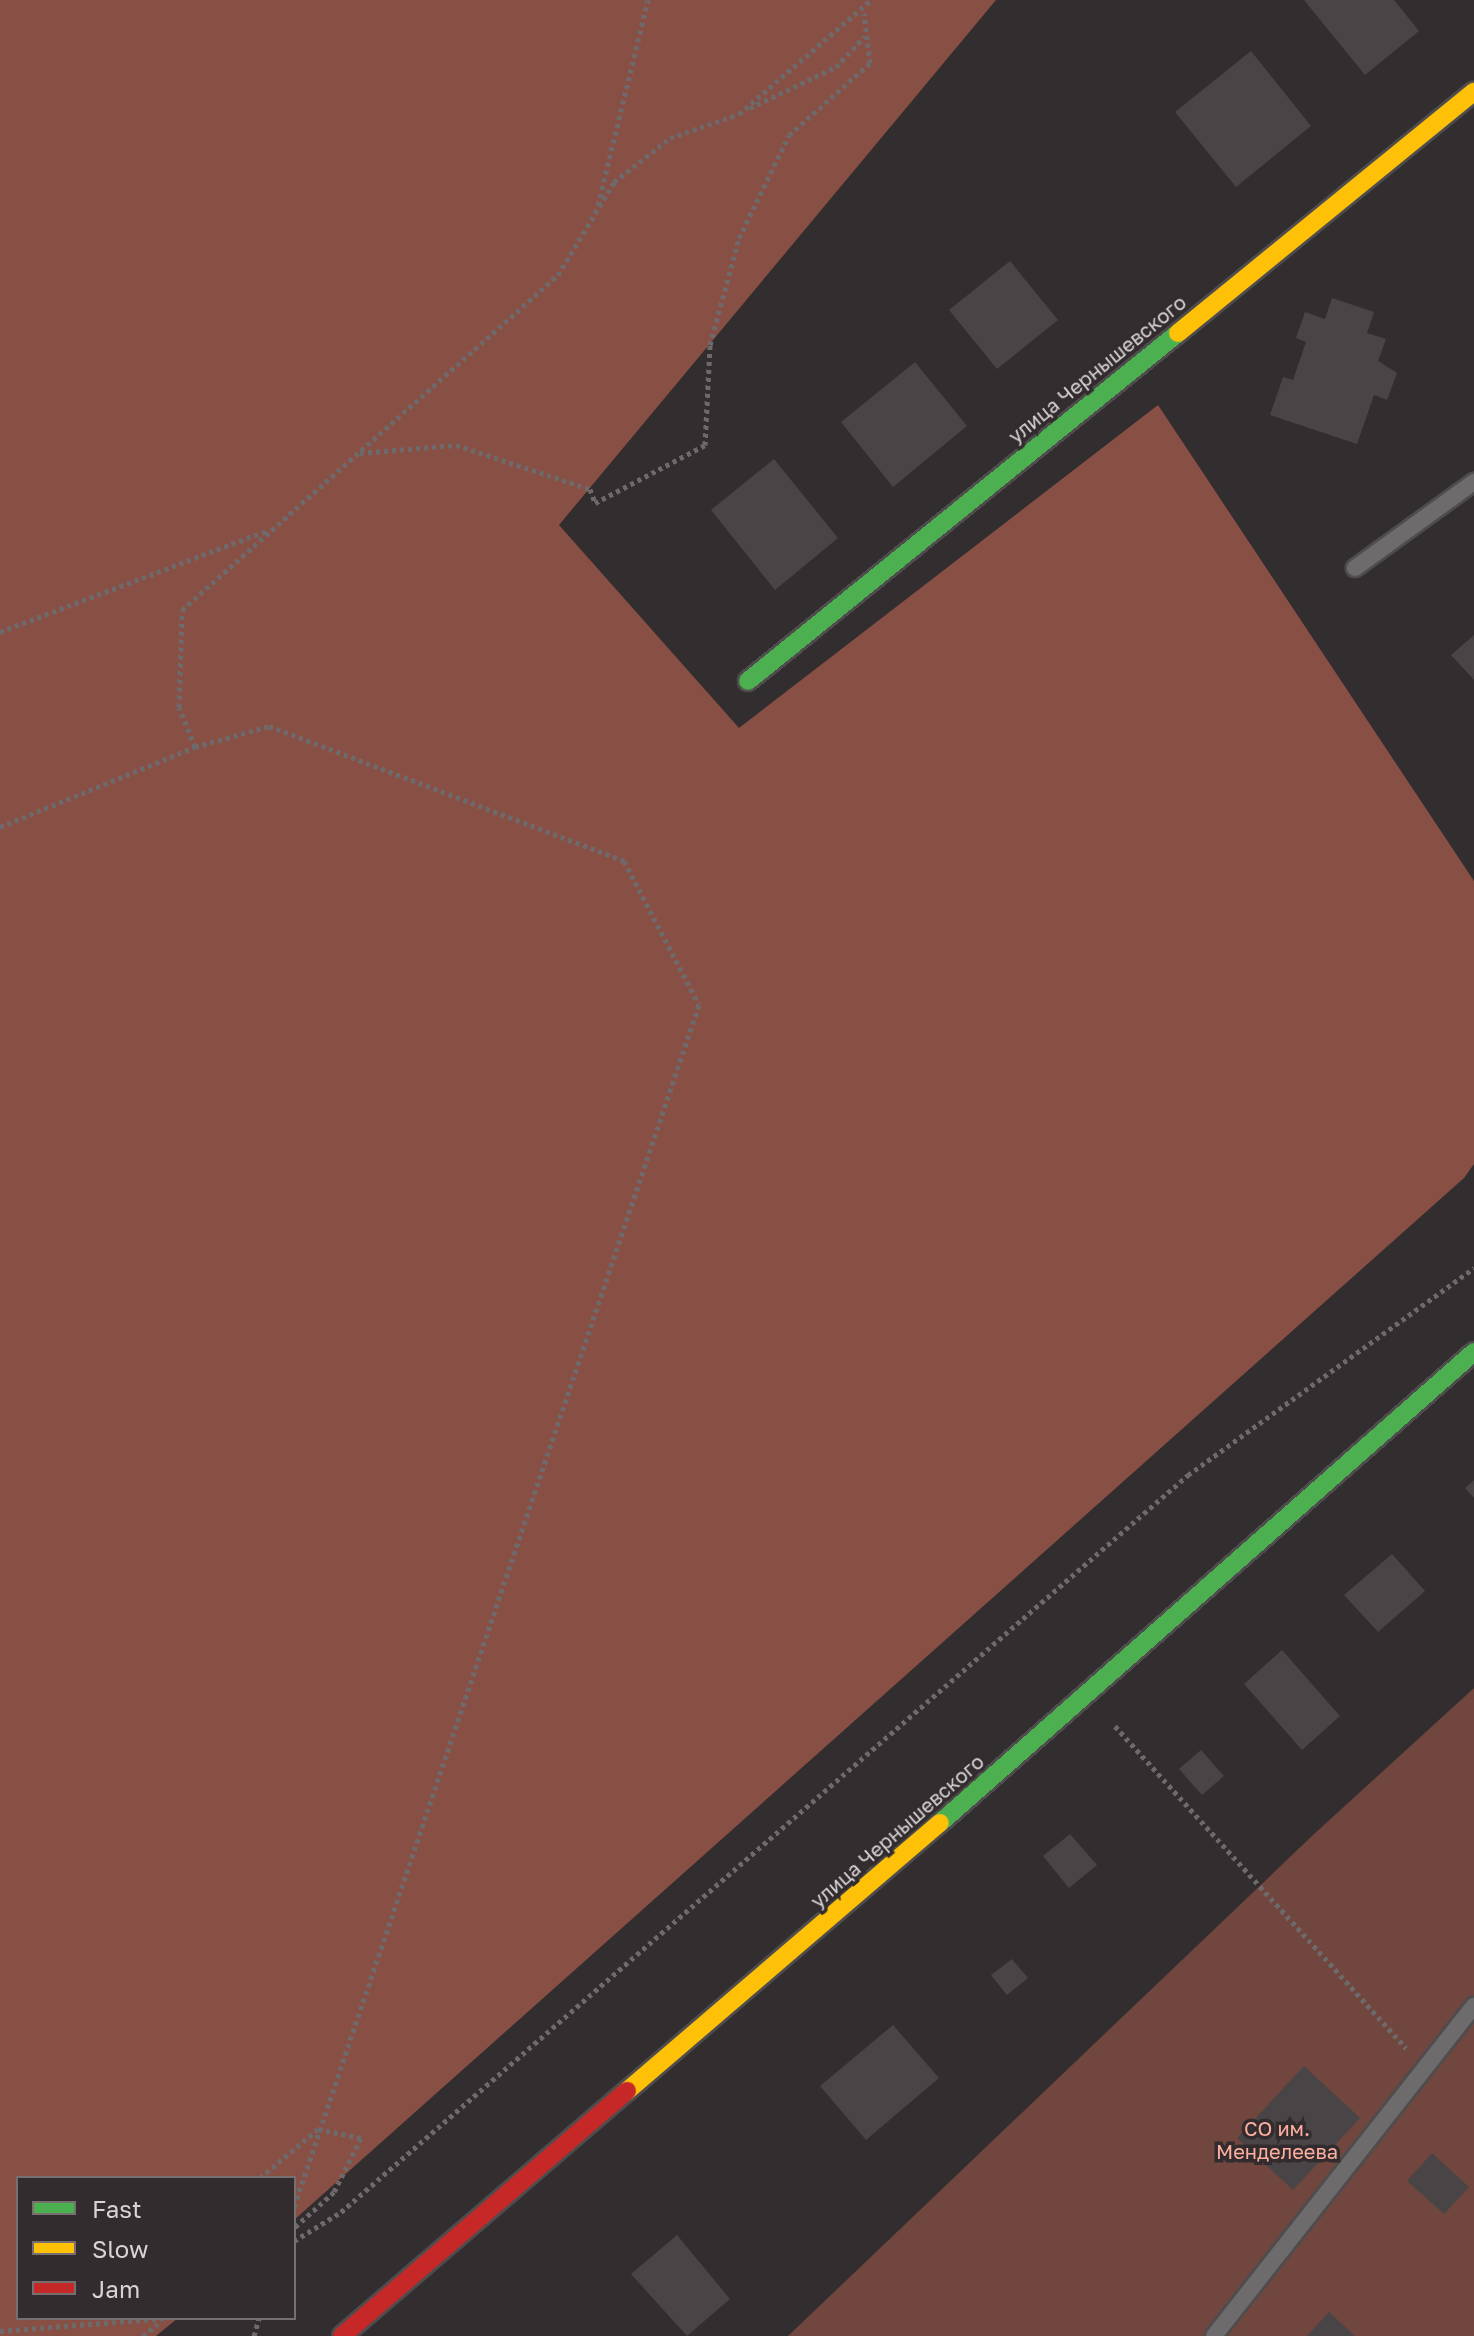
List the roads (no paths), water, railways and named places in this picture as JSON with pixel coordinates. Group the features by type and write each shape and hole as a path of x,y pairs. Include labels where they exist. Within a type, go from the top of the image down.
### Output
{"street":[{"name":"улица Чернышевского","path":"748,681 1474,92"},
{"name":"улица Чернышевского","path":"342,2336 1088,1696 1474,1352"}],"lane":[{"path":"1355,568 1474,482"},
{"path":"1214,2336 1474,2006"}],"park label":[{"name":"СО им. Менделеева","path":"1277,2140"}]}
